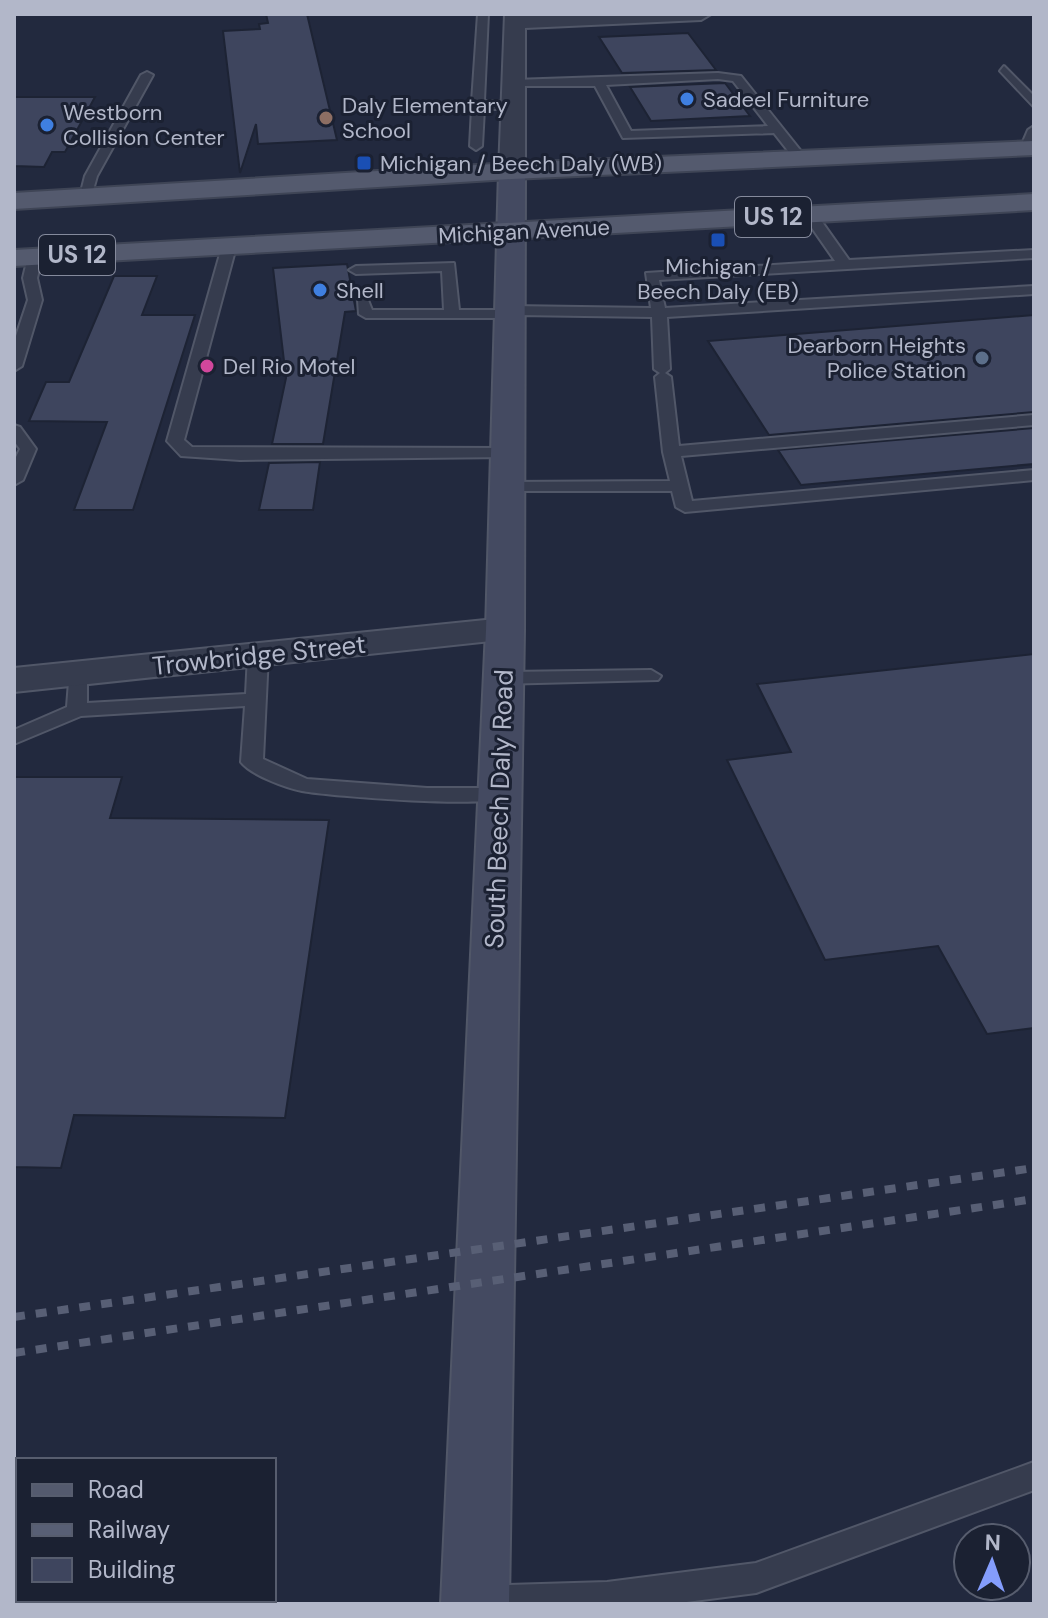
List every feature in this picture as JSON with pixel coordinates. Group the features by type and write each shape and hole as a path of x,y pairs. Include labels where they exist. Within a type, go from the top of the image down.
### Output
{"main road":[{"name":"US 12","path":"14,201 512,171 800,158 1030,142"},
{"name":"South Beech Daly Road","path":"475,1602 505,630 512,171"},
{"name":"Michigan Avenue","path":"25,258 1034,202"}],"street":[{"path":"507,17 701,14"},
{"name":"South Beech Daly Road","path":"507,17 514,94 512,171"},
{"name":"Trowbridge Street","path":"14,680 77,692 258,655 505,630"}],"lane":[{"path":"476,146 475,105 483,14 507,17"},
{"path":"1015,68 1004,69 1029,91 1034,103"},
{"path":"84,197 91,176 147,75"},
{"path":"475,105 514,94 599,82 718,76 737,78 800,158"},
{"path":"599,82 627,135 775,129"},
{"path":"810,215 845,265"},
{"path":"351,241 357,274 449,266 452,312"},
{"path":"229,247 175,441 187,452 677,479"},
{"path":"1034,254 651,276 659,313 671,452 685,507 1034,475"},
{"path":"14,366 35,300 25,258"},
{"path":"363,303 366,314 407,307 452,312 659,313 1034,290"},
{"path":"671,452 1034,420"},
{"path":"14,430 28,449 14,480"},
{"path":"258,655 258,699 252,762 303,785 427,795 499,795"},
{"path":"503,678 651,676"},
{"path":"14,738 77,692 258,699"},
{"path":"475,1602 607,1597 756,1578 1034,1476"}],"building":[{"path":"266,14 307,14 337,140 258,144 256,124 240,173 223,31 260,29 259,24 268,23"},
{"path":"688,33 716,70 622,73 599,37"},
{"name":"Sadeel Furniture","path":"725,83 750,116 651,121 630,87"},
{"name":"Westborn Collision Center","path":"14,97 95,97 65,152 52,152 44,167 14,166"},
{"path":"347,264 356,311 345,312 323,444 272,444 286,378 273,268"},
{"path":"114,276 157,276 142,315 195,315 133,510 74,510 107,422 29,421 46,382 69,382"},
{"path":"1034,315 1034,412 769,435 708,341"},
{"path":"1034,428 1034,464 801,485 778,450"},
{"path":"320,462 313,510 259,510 269,463"},
{"path":"1034,654 1034,1028 987,1034 938,946 825,960 727,760 791,752 757,684"},
{"path":"14,777 122,777 110,818 329,820 285,1118 74,1115 61,1168 14,1167"}],"railway":[{"path":"14,1317 1034,1168"},
{"path":"14,1353 1034,1199"}],"place":[{"name":"Sadeel Furniture","path":"687,99"},
{"name":"Daly Elementary School","path":"326,118"},
{"name":"Westborn Collision Center","path":"47,125"},
{"name":"Michigan / Beech Daly (WB)","path":"364,163"},
{"name":"Michigan / Beech Daly (EB)","path":"718,240"},
{"name":"Shell","path":"320,290"},
{"name":"Dearborn Heights Police Station","path":"982,358"},
{"name":"Del Rio Motel","path":"207,366"}]}
